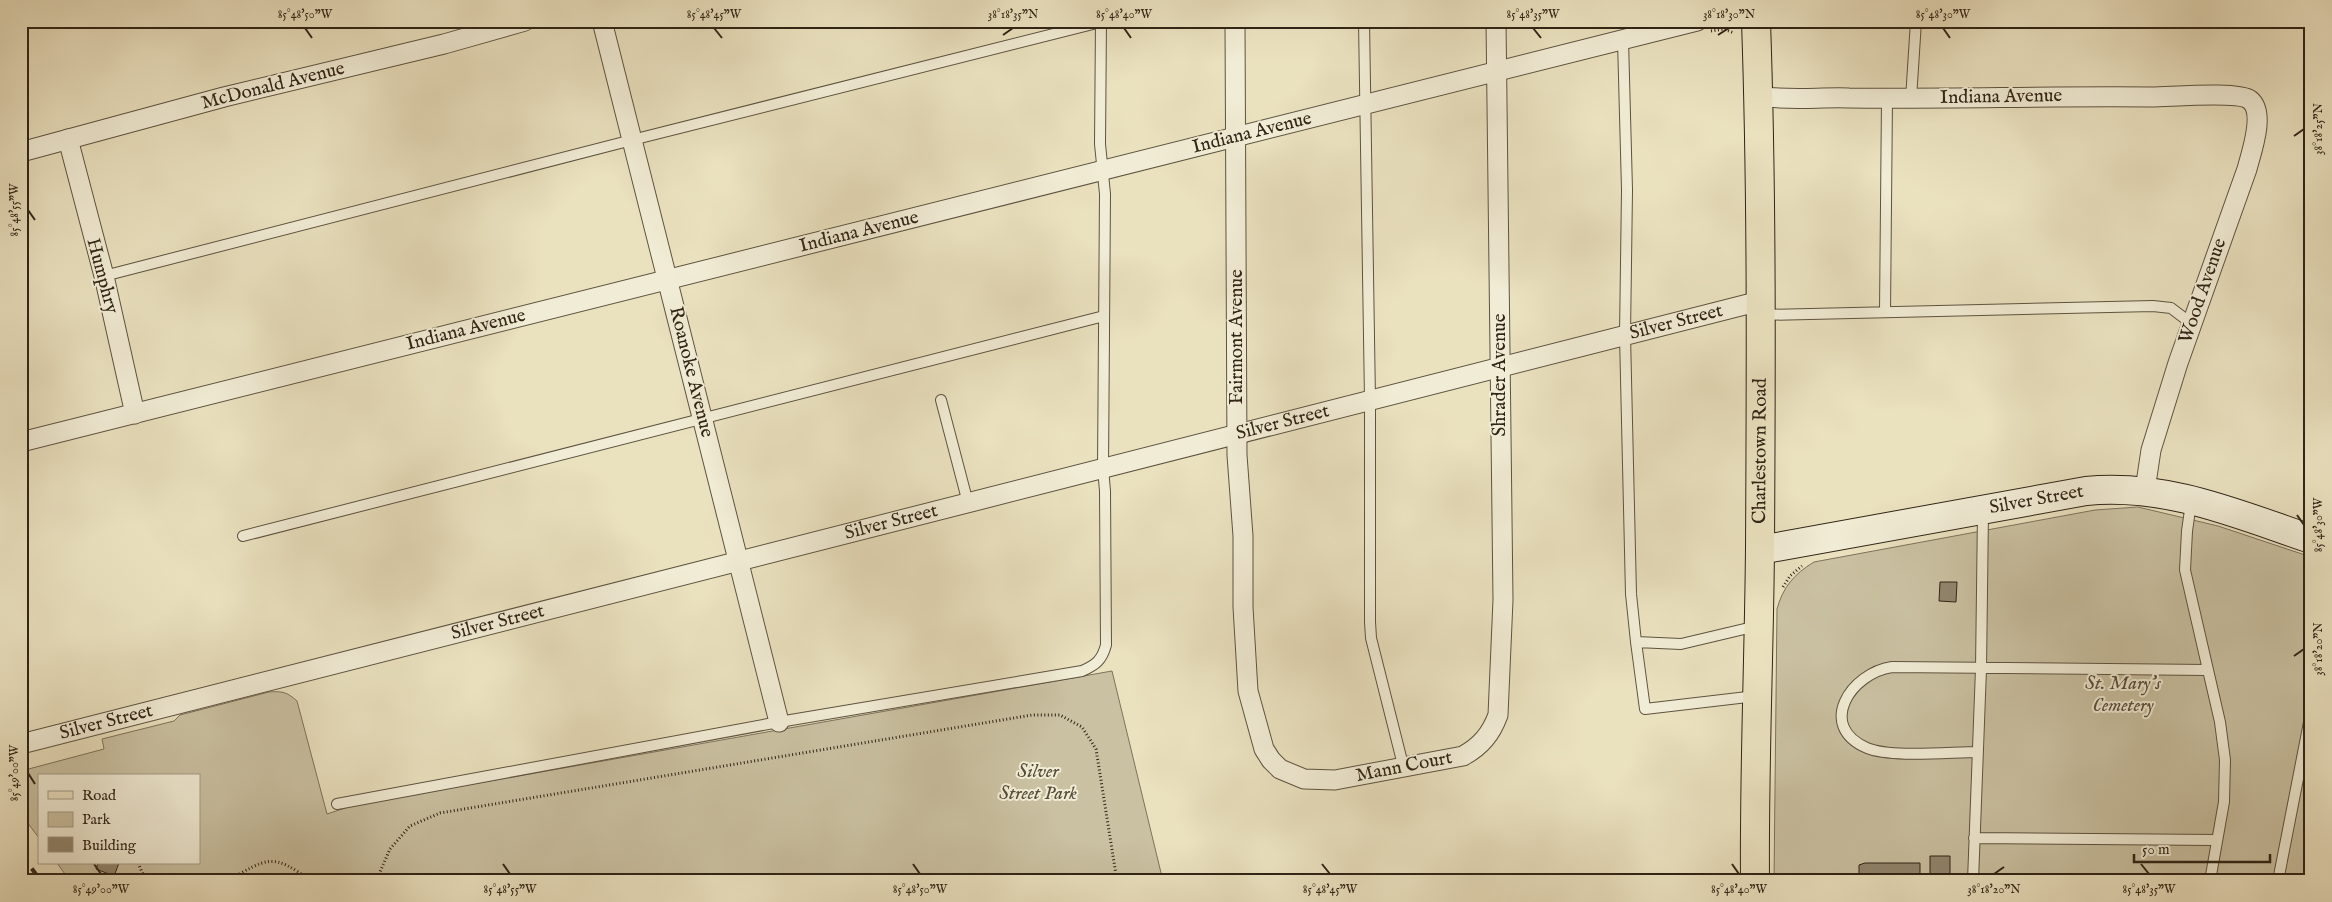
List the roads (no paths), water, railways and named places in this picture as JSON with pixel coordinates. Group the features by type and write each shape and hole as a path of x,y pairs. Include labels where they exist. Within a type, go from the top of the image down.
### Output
{"main road":[{"name":"Charlestown Road","path":"1755,881 1756,696 1760,550 1760,308 1756,21"},
{"name":"Silver Street","path":"1760,550 2086,491 2110,489 2145,490 2192,500 2311,539"}],"street":[{"name":"McDonald Avenue","path":"21,152 525,21"},
{"name":"Roanoke Avenue","path":"602,21 779,722"},
{"name":"Fairmont Avenue","path":"1235,21 1238,433 1243,536 1244,642 1251,708 1264,749 1280,769 1304,779"},
{"name":"Shrader Avenue","path":"1493,728 1500,700 1502,657 1496,21"},
{"name":"Indiana Avenue","path":"21,442 1697,21"},
{"name":"Indiana Avenue","path":"1758,96 1911,99 1979,96 2244,97"},
{"name":"Wood Avenue","path":"2145,490 2151,450 2192,324 2247,169 2255,138 2256,109 2249,99 2244,97"},
{"name":"Humphry","path":"68,139 104,276 135,414"},
{"name":"Silver Street","path":"21,744 1625,335 1760,308"},
{"name":"Mann Court","path":"1304,779 1335,780 1463,756 1476,749 1493,728"}],"lane":[{"path":"1364,21 1370,400 1370,622 1371,638 1404,768"},
{"path":"1911,99 1916,21"},
{"path":"104,276 1101,22 1100,144 1105,194 1103,468 1106,491 1106,645 1103,656 1097,664 1082,671 779,722 336,804"},
{"path":"1623,40 1627,190 1625,335 1631,594 1645,709 1756,696"},
{"path":"1885,312 1887,98"},
{"path":"1760,308 1885,312 2153,306 2171,308 2192,324"},
{"path":"244,536 1104,316"},
{"path":"941,400 968,503"},
{"path":"2192,500 2186,531 2185,570 2220,722 2225,760 2224,802 2210,881"},
{"path":"1973,881 1981,669 1983,510"},
{"path":"1636,642 1681,644 1758,626"},
{"path":"1978,752 1892,752 1869,749 1860,744 1846,731 1842,722 1841,709 1846,695 1854,687 1882,669 2207,670"},
{"path":"2278,881 2311,712"},
{"path":"1974,838 2216,840"}],"railway":[{"path":"21,854 41,881"}],"park label":[{"name":"St. Mary's Cemetery","path":"2123,695"},
{"name":"Silver Street Park","path":"1038,783"}]}
